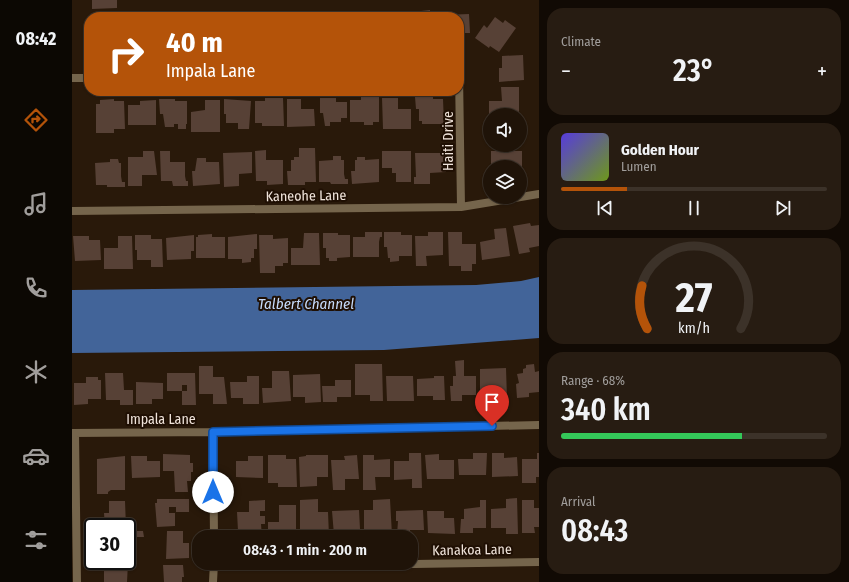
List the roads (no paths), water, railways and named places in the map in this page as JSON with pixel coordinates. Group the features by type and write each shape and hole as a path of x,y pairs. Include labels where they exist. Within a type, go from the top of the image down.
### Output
{"street":[{"path":"72,78 84,78"},
{"name":"Haiti Drive","path":"460,96 461,208"},
{"name":"Kaneohe Lane","path":"72,211 461,208 539,194"},
{"name":"Impala Lane","path":"74,433 213,432 539,425"},
{"path":"213,432 214,530"},
{"path":"74,433 77,582"},
{"name":"Kanakoa Lane","path":"418,563 539,562"},
{"path":"214,570 214,582"}],"water":[{"name":"Talbert Channel","path":"539,277 539,338 384,350 72,353 72,290 476,285 521,281"}]}
